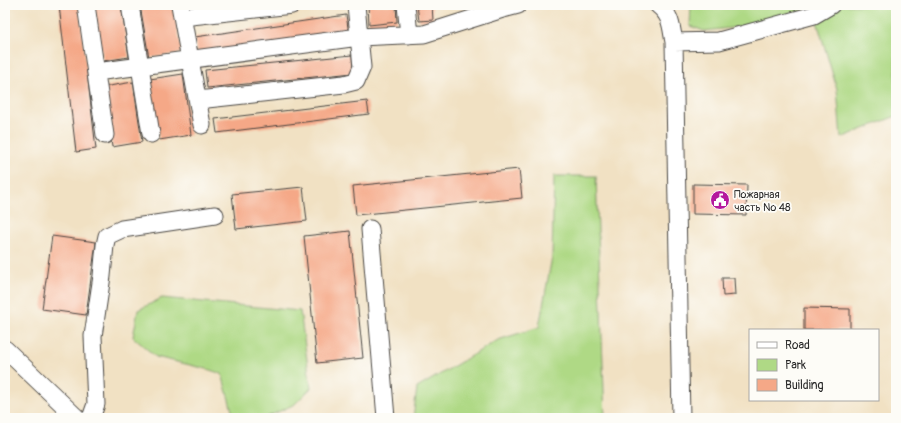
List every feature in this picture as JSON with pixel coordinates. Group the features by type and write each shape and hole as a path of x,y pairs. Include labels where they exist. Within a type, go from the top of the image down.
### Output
{"street":[{"path":"86,5 105,135"},
{"path":"130,5 152,134"},
{"path":"202,125 181,11 292,5"},
{"path":"198,100 344,84 356,81 362,67 356,5"},
{"path":"406,5 409,35"},
{"path":"96,72 359,37 424,34 518,5"},
{"path":"658,5 670,19 674,42 681,418"},
{"path":"674,42 719,41 814,15 831,5"},
{"path":"91,418 96,404 93,336 102,276 104,245 107,236 122,229 215,216"},
{"path":"370,229 386,418"},
{"path":"5,349 77,418"}],"green space":[{"path":"691,5 822,5 748,26 704,31 690,26"},
{"path":"841,5 896,5 896,116 841,138 837,89 816,18"},
{"path":"554,176 596,176 605,418 413,418 417,388 498,340 539,327 552,257"},
{"path":"162,298 300,311 311,388 295,404 265,418 234,418 222,374 156,357 133,337 138,310"}],"building":[{"path":"59,5 79,5 96,149 76,152"},
{"path":"94,5 121,5 129,57 103,61"},
{"path":"140,5 173,5 182,53 149,58"},
{"path":"368,5 396,5 397,22 369,25"},
{"path":"417,5 432,5 433,20 419,21"},
{"path":"346,15 349,34 198,56 195,37"},
{"path":"352,55 353,73 207,88 205,70"},
{"path":"183,74 191,135 159,140 150,79"},
{"path":"133,82 142,142 112,147 103,87"},
{"path":"367,101 369,114 217,133 215,119"},
{"path":"519,169 522,198 356,215 353,186"},
{"name":"Пожарная часть № 48","path":"693,184 747,185 746,215 693,214"},
{"path":"303,187 307,221 236,229 232,194"},
{"path":"350,231 363,358 317,363 304,236"},
{"path":"52,236 96,242 86,315 42,309"},
{"path":"722,278 734,278 735,295 723,296"},
{"path":"804,308 850,309 850,329 804,329"}],"place":[{"name":"Пожарная часть № 48","path":"720,200"}]}
